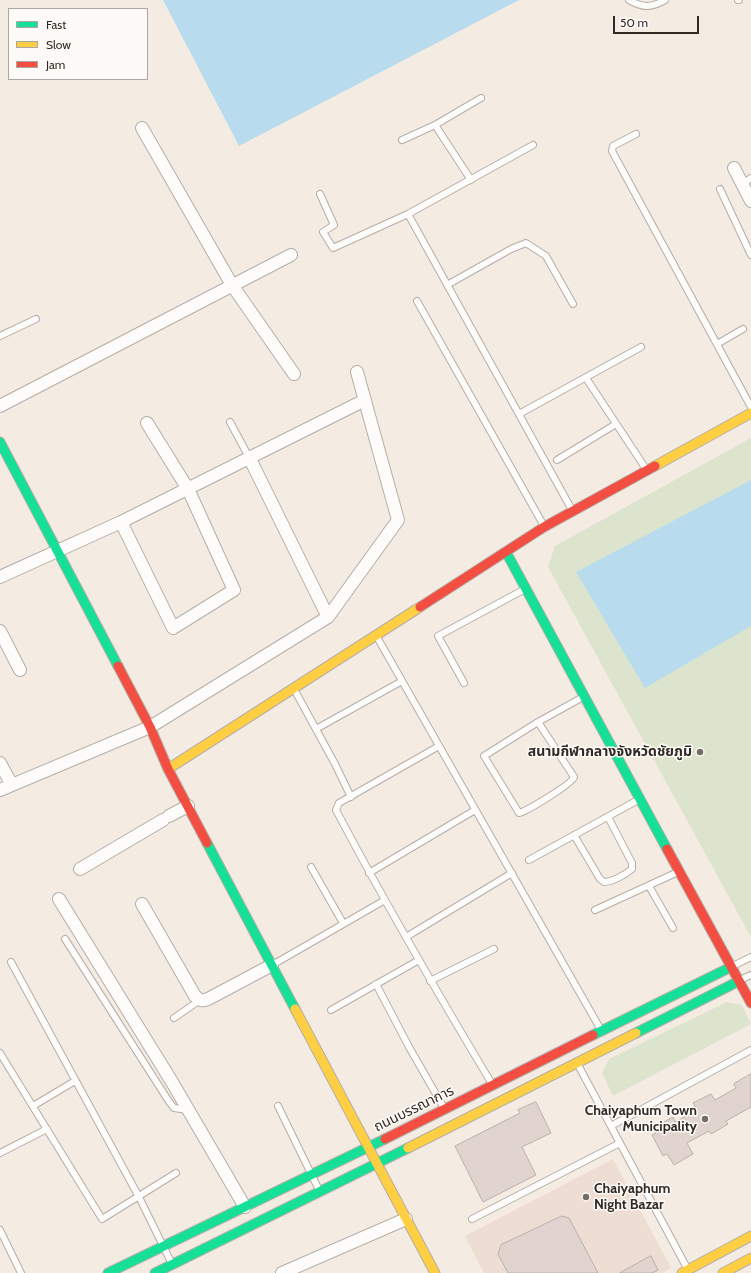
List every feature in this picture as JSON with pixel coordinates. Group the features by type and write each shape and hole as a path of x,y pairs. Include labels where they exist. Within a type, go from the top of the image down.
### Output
{"street":[{"path":"142,128 232,285 294,374"},
{"path":"734,168 747,181 751,201"},
{"path":"0,406 291,255"},
{"path":"0,790 150,727 328,617 398,520 357,372"},
{"path":"0,577 121,522 250,459 365,400"},
{"path":"168,769 544,527 751,413"},
{"path":"121,522 173,628 234,590 188,489 147,423"},
{"path":"0,442 150,727 168,769 435,1273"},
{"path":"250,459 328,617"},
{"path":"506,552 751,1003"},
{"path":"0,631 20,670"},
{"path":"0,763 12,785"},
{"path":"80,869 188,806"},
{"path":"59,899 188,1110 245,1207"},
{"path":"142,904 195,996 200,1000 203,1001 208,999 272,966"},
{"name":"ถนนบรรณาการ","path":"155,1273 377,1164 573,1055 601,1031 731,967"},
{"name":"ถนนบรรณาการ","path":"108,1273 493,1085 573,1055 739,981"},
{"path":"282,1273 406,1219"},
{"path":"687,1272 751,1236"},
{"path":"723,1273 751,1258"}],"lane":[{"path":"629,0 638,6 648,7 665,0"},
{"path":"402,140 435,125 481,98"},
{"path":"435,125 471,180"},
{"path":"636,134 613,146 612,151 751,407"},
{"path":"320,194 334,225 323,232 333,248 408,214 533,145"},
{"path":"720,189 751,255"},
{"path":"408,214 573,512"},
{"path":"447,285 511,249 526,243 546,256 573,304"},
{"path":"417,301 544,527"},
{"path":"0,336 36,319"},
{"path":"717,344 743,329"},
{"path":"519,414 641,347"},
{"path":"586,378 647,471"},
{"path":"230,422 250,459"},
{"path":"557,460 616,424"},
{"path":"464,683 438,636 525,589"},
{"path":"376,636 601,1031"},
{"path":"316,729 402,681"},
{"path":"293,689 335,764 351,797"},
{"path":"538,722 574,777 573,781 519,813 510,801 484,756 538,722 584,696"},
{"path":"439,746 339,803 336,810 369,873 430,981 493,1085"},
{"path":"530,860 640,799"},
{"path":"369,873 476,810"},
{"path":"574,835 600,879 608,882 624,874 632,869 632,863 608,817"},
{"path":"311,867 344,923"},
{"path":"595,910 679,871"},
{"path":"406,937 512,873"},
{"path":"649,886 673,928"},
{"path":"272,966 385,900"},
{"path":"65,939 168,1100 174,1108 188,1110"},
{"path":"430,981 494,949"},
{"path":"731,967 751,957"},
{"path":"331,1010 419,960"},
{"path":"11,962 139,1197 172,1264"},
{"path":"739,981 751,975"},
{"path":"376,984 409,1047 445,1109"},
{"path":"174,1018 200,1000"},
{"path":"611,1126 751,1050"},
{"path":"0,1054 102,1219 176,1173"},
{"path":"573,1055 687,1272"},
{"path":"33,1106 75,1081"},
{"path":"278,1106 320,1191"},
{"path":"0,1153 46,1129"},
{"path":"472,1219 620,1143"},
{"path":"0,1230 21,1273"}],"shaded area":[{"name":"Chaiyaphum Night Bazar","path":"613,1159 671,1268 662,1273 484,1273 465,1236"}],"green space":[{"name":"สนามกีฬากลางจังหวัดชัยภูมิ","path":"751,438 751,937 548,567 555,546"},
{"path":"727,1002 742,1005 751,1024 613,1096 602,1073 609,1059"}],"water":[{"path":"163,0 519,0 239,146"},
{"path":"751,480 751,626 645,688 576,572"}],"building":[{"name":"Chaiyaphum Town Municipality","path":"751,1074 751,1107 726,1121 728,1124 711,1134 709,1131 687,1143 693,1154 674,1165 667,1154 663,1156 652,1135 656,1133 653,1128 673,1117 675,1122 697,1110 693,1103 711,1094 715,1100 736,1088 734,1084"},
{"path":"536,1102 551,1133 522,1147 536,1175 483,1202 455,1146 520,1113 518,1110"},
{"path":"562,1216 569,1218 598,1273 508,1273 498,1254 501,1245"},
{"path":"651,1256 658,1270 652,1273 620,1273"}],"traffic: fast":[{"path":"0,442 118,666"},
{"path":"506,552 667,849"},
{"path":"207,843 295,1009"},
{"path":"593,1035 731,967"},
{"path":"636,1033 739,981"},
{"path":"108,1273 385,1139"},
{"path":"155,1273 408,1148"}],"traffic: slow":[{"path":"655,466 751,413"},
{"path":"168,769 420,607"},
{"path":"295,1009 435,1273"},
{"path":"408,1148 636,1033"},
{"path":"682,1273 751,1236"},
{"path":"723,1273 751,1258"}],"traffic: jam":[{"path":"420,607 544,527 655,466"},
{"path":"118,666 150,727 168,769 207,843"},
{"path":"667,849 751,1003"},
{"path":"385,1139 593,1035"}],"place":[{"name":"สนามกีฬากลางจังหวัดชัยภูมิ","path":"700,752"},
{"name":"Chaiyaphum Town Municipality","path":"705,1119"},
{"name":"Chaiyaphum Night Bazar","path":"586,1197"}]}
